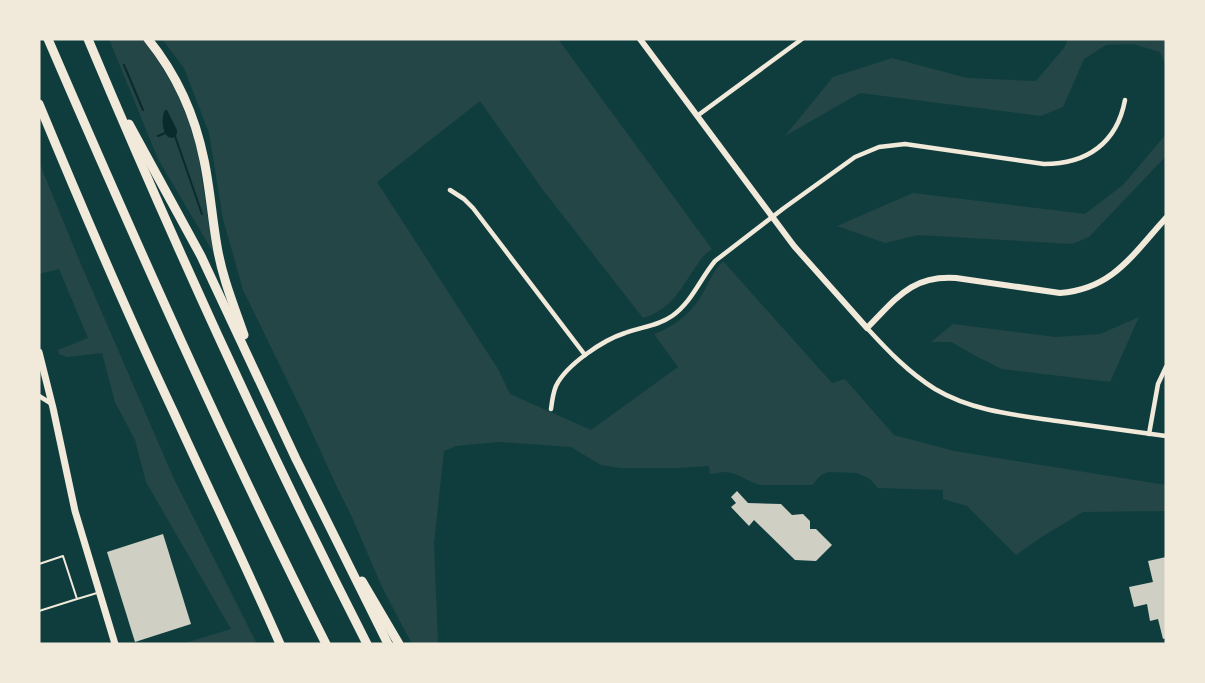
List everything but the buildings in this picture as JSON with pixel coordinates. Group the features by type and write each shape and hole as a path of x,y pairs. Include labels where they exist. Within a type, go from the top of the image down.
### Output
{"highway":[{"path":"48,39 214,411 326,644"},
{"path":"88,39 168,226 256,419 367,644"},
{"path":"148,39 171,70 188,106 199,137 221,267 259,380"},
{"path":"105,80 189,231 388,644"},
{"path":"39,104 173,411 248,570 280,644"},
{"path":"331,529 399,644"},
{"path":"248,570 286,644"}],"main road":[{"path":"39,355 75,511 115,644"}],"street":[{"path":"640,39 772,217 810,264 867,328 919,378 937,390 975,407 1012,415 1166,436"},
{"path":"697,116 802,39"},
{"path":"551,409 556,386 585,355 623,333 650,327 672,316 688,301 706,271 715,261 855,157 879,147 905,144 1044,164 1077,160 1094,151 1107,139 1119,121 1125,100"},
{"path":"450,190 473,208 585,355"},
{"path":"867,328 907,290 930,279 956,278 1060,293 1090,287 1109,278 1166,218"},
{"path":"1149,434 1158,384 1166,367"},
{"path":"39,396 52,404"}],"lane":[{"path":"39,564 63,556 77,599"},
{"path":"39,611 100,592"}],"shaded area":[{"path":"109,39 142,39 149,46 175,89 197,147 213,252 158,159"},
{"path":"162,39 558,39 712,249 702,258 669,303 643,318 543,190 480,101 377,182 498,369 510,394 591,430 678,367 654,334 674,324 691,310 723,261 832,383 845,379 894,435 954,451 1166,485 1166,511 1083,512 1016,555 967,506 943,499 943,490 878,488 870,479 857,473 829,472 821,475 812,485 761,485 731,473 710,474 709,466 620,468 601,465 571,447 500,442 456,446 444,451 434,544 438,644 412,644 382,587 351,515 243,290 223,219 209,133 184,68"},
{"path":"1068,39 1166,39 1166,65 1160,52 1133,44 1106,45 1084,59 1063,107 1041,116 860,93 785,136 833,77 892,58 967,78 1036,81 1064,48"},
{"path":"165,110 177,130 173,138 168,137 163,128"},
{"path":"1166,134 1166,156 1089,237 1072,244 918,235 885,243 837,226 913,193 1085,214 1123,185"},
{"path":"39,162 174,479 257,644 182,644 231,629 146,482 135,440 115,402 102,353 67,357 59,354 58,350 88,338 59,269 39,274"},
{"path":"1139,317 1110,382 1002,369 951,342 931,342 953,324 1056,337 1100,334"}],"waterway":[{"path":"124,65 143,110"},
{"path":"158,136 165,133"},
{"path":"175,136 202,214"}]}
